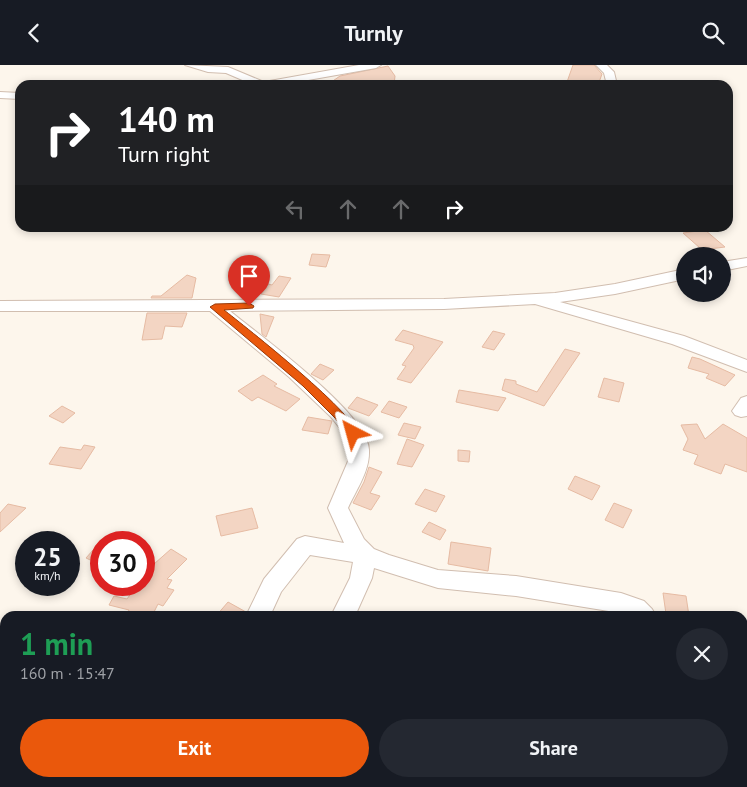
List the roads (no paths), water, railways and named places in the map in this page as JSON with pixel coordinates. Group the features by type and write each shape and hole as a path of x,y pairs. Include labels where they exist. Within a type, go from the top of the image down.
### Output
{"street":[{"path":"190,65 208,69 228,70 251,80"},
{"path":"228,70 241,65"},
{"path":"290,80 376,65"},
{"path":"601,65 609,72 611,80"},
{"path":"0,95 15,96"},
{"path":"731,265 747,262"},
{"path":"0,305 215,307 444,304 536,299 615,289 676,276"},
{"path":"536,299 552,306 678,340 747,366"},
{"path":"215,307 306,384 338,415 353,433 359,443 359,455 338,508 356,545 366,555"},
{"path":"260,611 272,586 305,545 366,555 384,563 438,579 516,586 621,603 636,608 639,611"},
{"path":"345,611 361,578 366,555"}]}
